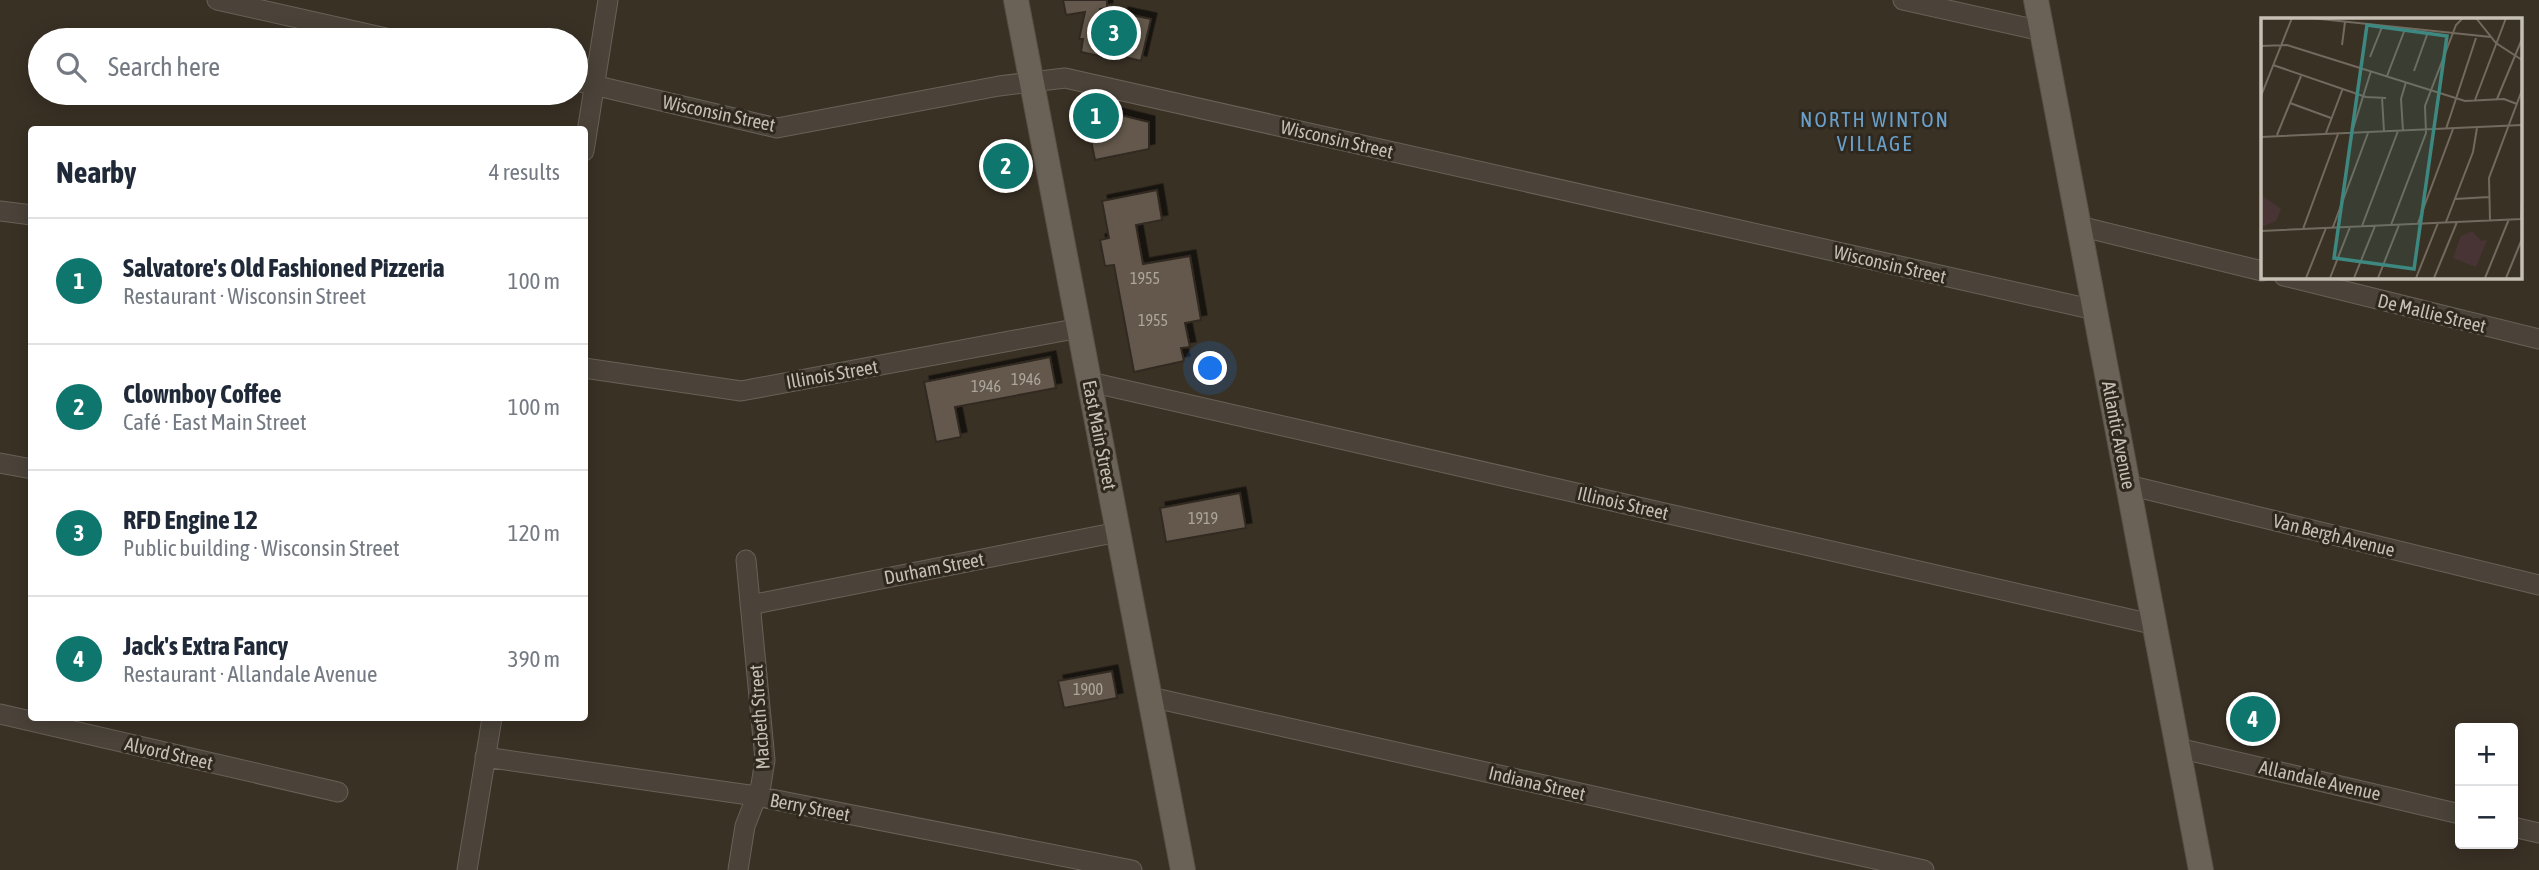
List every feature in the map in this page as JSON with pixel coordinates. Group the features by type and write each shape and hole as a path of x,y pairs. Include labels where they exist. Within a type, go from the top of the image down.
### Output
{"main road":[{"name":"East Main Street","path":"1016,0 1183,870"},
{"name":"Atlantic Avenue","path":"2036,0 2201,870"}],"street":[{"path":"217,0 342,28"},
{"path":"588,72 608,0"},
{"path":"1903,0 2042,31"},
{"name":"Wisconsin Street","path":"588,84 777,128 1032,80 1065,78 2095,310"},
{"path":"584,126 585,105"},
{"path":"0,211 28,214"},
{"path":"2080,226 2261,271"},
{"name":"De Mallie Street","path":"2292,278 2539,339"},
{"name":"Illinois Street","path":"588,369 741,391 1080,328"},
{"name":"Illinois Street","path":"1090,382 2156,625"},
{"path":"0,463 28,468"},
{"name":"Van Bergh Avenue","path":"2129,485 2539,585"},
{"name":"Durham Street","path":"750,605 1118,532"},
{"name":"Macbeth Street","path":"738,870 745,826 765,772 746,560"},
{"name":"Indiana Street","path":"1150,696 1924,870"},
{"name":"Alvord Street","path":"0,714 28,720"},
{"name":"Alvord Street","path":"30,721 338,792"},
{"path":"467,870 491,721"},
{"name":"Allandale Avenue","path":"2178,748 2455,813"},
{"name":"Berry Street","path":"485,757 755,796 1132,870"},
{"path":"2518,828 2539,833"}],"building":[{"path":"1063,0 1107,0 1107,8 1100,9 1108,58 1081,52 1083,39 1079,39 1085,12 1066,15"},
{"path":"1123,13 1151,19 1141,61 1113,54"},
{"path":"1084,106 1149,122 1149,149 1095,160"},
{"path":"1157,190 1162,220 1136,225 1143,264 1190,256 1201,320 1185,323 1190,347 1181,348 1184,361 1134,372 1114,265 1105,266 1100,240 1109,238 1102,201"},
{"path":"1050,357 1056,388 955,407 961,437 936,442 924,382"},
{"path":"1240,493 1246,528 1166,542 1160,508"},
{"path":"1112,671 1117,698 1064,708 1058,681"}],"place":[{"name":"RFD Engine 12","path":"1114,33"},
{"name":"Salvatore's Old Fashioned Pizzeria","path":"1096,116"},
{"name":"Clownboy Coffee","path":"1006,166"},
{"name":"Jack's Extra Fancy","path":"2253,719"}],"district":[{"name":"NORTH WINTON VILLAGE","path":"1875,132"}]}
